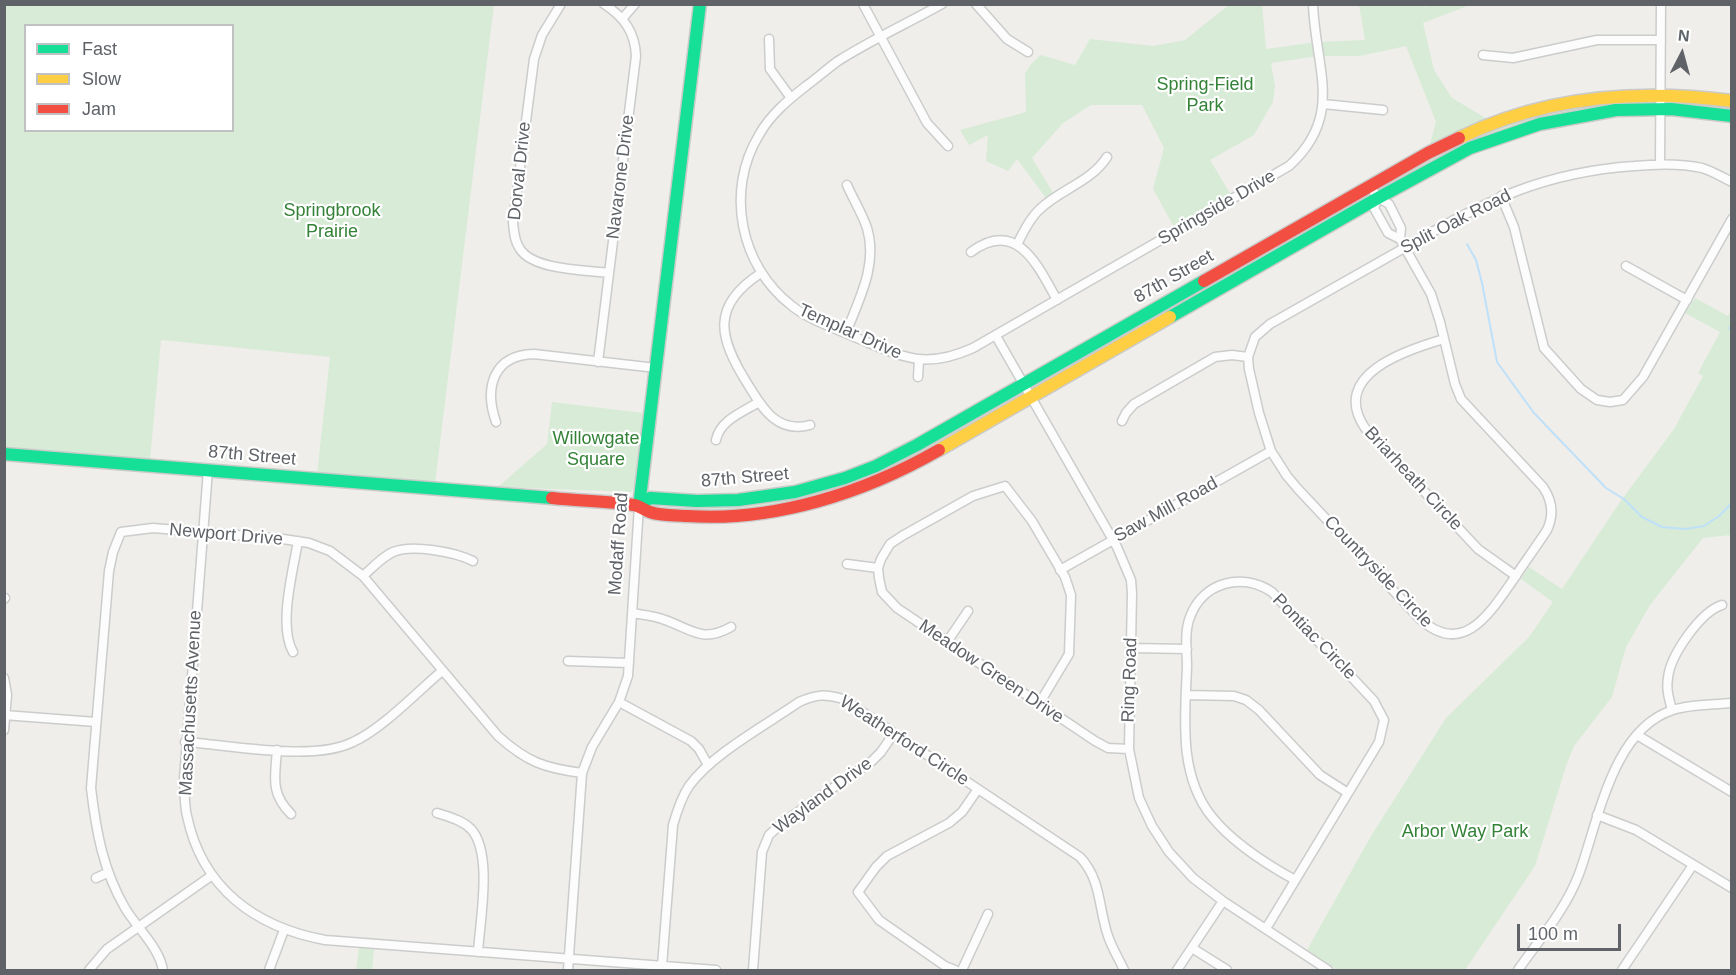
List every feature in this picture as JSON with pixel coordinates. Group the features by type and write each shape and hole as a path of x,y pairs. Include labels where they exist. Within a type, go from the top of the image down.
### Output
{"street":[{"name":"Dorval Drive","path":"561,4 542,35 534,59 513,222 515,240 525,255 539,263 609,273"},
{"name":"Navarone Drive","path":"598,362 636,56 634,39 622,19 604,4"},
{"path":"622,19 635,4"},
{"name":"Modaff Road","path":"568,970 582,773 592,747 625,689 629,663 639,506 700,4"},
{"path":"863,4 927,123 948,146"},
{"name":"Templar Drive","path":"942,4 837,62 773,115 758,135 743,176 740,200 744,230 752,256 761,273 778,294 795,308 814,319 846,333 901,356 919,360 959,355 996,336"},
{"path":"976,4 1007,39 1028,52"},
{"name":"Springside Drive","path":"996,336 1284,170 1302,153 1318,127 1323,104 1323,85 1312,4"},
{"path":"1660,164 1661,4"},
{"path":"769,39 770,69 791,98"},
{"path":"1483,55 1513,57 1597,40 1661,40"},
{"name":"87th Street","path":"639,506 650,498 723,501 770,496 845,478 897,456 1445,144 1509,117 1570,101 1618,95 1660,94 1731,101"},
{"path":"1323,104 1383,110"},
{"name":"87th Street","path":"4,454 639,506 649,513 715,516 757,513 815,502 853,491 921,460 1378,198 1470,148 1516,131 1589,113 1660,109 1731,116"},
{"path":"1017,244 1041,207 1101,167 1107,157"},
{"name":"Split Oak Road","path":"1248,357 1253,342 1263,329 1461,215 1525,187 1585,171 1660,164 1702,168 1731,182"},
{"path":"846,333 864,288 870,257 867,229 847,184"},
{"name":"Countryside Circle","path":"1248,357 1259,412 1271,451 1298,489 1420,619 1436,631 1457,635 1480,623 1516,576 1549,526 1550,499 1543,487 1461,399 1431,294 1400,239 1401,228 1389,204 1378,198 1370,186"},
{"path":"1501,196 1514,227 1544,348 1581,389 1597,400 1617,402 1623,400 1637,385 1719,244 1731,219"},
{"name":"Countryside Circle","path":"1378,198 1374,208 1388,233 1400,239"},
{"path":"971,252 981,245 996,240 1017,244 1034,261 1057,300"},
{"path":"1626,266 1687,300"},
{"path":"761,273 745,283 732,301 726,316 724,332 731,358 768,416 778,422 797,427 810,425"},
{"name":"Ring Road","path":"996,336 1124,559 1131,580 1129,749 1140,798 1152,826 1179,864 1193,878 1223,901 1328,970"},
{"name":"Briarheath Circle","path":"1444,339 1407,350 1370,373 1364,379 1358,392 1356,401 1358,414 1365,428 1478,549 1516,576"},
{"path":"496,422 490,401 492,384 498,370 512,358 534,354 656,368"},
{"path":"1122,421 1126,412 1134,404 1215,357 1233,355 1248,357"},
{"path":"918,377 919,360"},
{"path":"716,440 725,424 759,402"},
{"name":"Saw Mill Road","path":"1060,570 1271,451"},
{"name":"Massachusetts Avenue","path":"208,470 185,742 184,779 186,815 196,846 211,876 245,909 284,930 325,940 716,970"},
{"path":"847,564 878,568 884,552 902,536 973,496 1005,486 1023,507 1060,570 1071,595 1070,647 1067,660 1039,704"},
{"name":"Newport Drive","path":"163,970 153,948 126,909 107,873 94,820 92,788 109,571 121,532 153,528 309,543 330,551 363,576 498,736 518,754 538,764 558,770 582,773"},
{"path":"293,652 287,619 298,542"},
{"path":"363,576 385,557 402,550 449,552 473,561"},
{"name":"Meadow Green Drive","path":"878,568 882,592 888,600 1039,704 1108,748 1129,749"},
{"name":"Pontiac Circle","path":"1266,928 1379,742 1384,720 1374,701 1272,592 1258,584 1244,581 1223,583 1209,590 1196,604 1189,618 1185,734 1187,755 1197,789 1211,816 1234,839 1295,880"},
{"path":"1672,710 1667,689 1670,668 1697,622 1710,610 1722,605"},
{"path":"947,642 968,611"},
{"path":"632,613 657,617 700,635 716,634 731,627"},
{"path":"1131,648 1187,650"},
{"path":"568,661 629,663"},
{"path":"185,742 303,752 330,751 353,742 374,729 442,671"},
{"path":"4,678 7,695 4,730"},
{"name":"Weatherford Circle","path":"662,966 674,825 679,804 688,787 708,765 799,702 813,695 827,695 843,699 1080,857 1090,868 1096,880 1108,935 1124,970"},
{"path":"1186,695 1234,696 1246,700 1320,776 1348,793"},
{"path":"619,702 691,741 699,749 708,765"},
{"path":"1518,970 1569,896 1579,874 1609,781 1637,735 1653,720 1672,710 1731,703"},
{"path":"5,715 96,722"},
{"name":"Wayland Drive","path":"753,970 762,852 769,835 782,823 872,761 894,733"},
{"path":"1637,735 1731,792"},
{"path":"277,750 276,792 282,805 291,814"},
{"path":"955,970 945,966 879,920 858,892 887,856 949,823 962,812 978,789"},
{"path":"437,813 458,820 471,829 479,844 484,864 478,952"},
{"path":"1597,815 1636,830 1731,888"},
{"path":"1622,970 1693,865"},
{"path":"96,878 107,873"},
{"path":"89,970 107,949 211,876"},
{"path":"1177,970 1223,901"},
{"path":"962,970 988,914"},
{"path":"269,970 284,930"},
{"path":"1192,948 1227,970"}],"green space":[{"name":"Spring-Field Park","path":"1230,4 1262,5 1266,49 1317,42 1365,40 1359,5 1419,4 1424,7 1470,5 1423,23 1434,70 1452,98 1489,120 1430,144 1436,122 1406,46 1360,56 1318,56 1271,63 1275,86 1273,102 1254,135 1210,160 1231,195 1174,227 1153,189 1164,148 1142,105 1091,105 1063,123 1032,158 1053,193 1046,198 1017,159 1008,171 986,161 988,135 969,145 960,130 1026,112 1025,74 1031,64 1041,55 1075,65 1090,39 1153,46 1185,40"},
{"name":"Springbrook Prairie","path":"4,5 494,5 435,483 317,474 330,357 161,340 150,460 5,448"},
{"path":"1647,99 1646,101 1612,103 1560,115 1383,189 1431,156 1472,135 1568,106"},
{"path":"1362,196 1369,197 1041,385 1088,351"},
{"name":"Arbor Way Park","path":"1695,298 1728,316 1731,310 1731,535 1703,538 1650,605 1626,647 1612,697 1574,746 1535,866 1465,970 1337,970 1307,950 1371,836 1446,718 1529,637 1553,602 1521,579 1529,567 1562,589 1620,502 1674,429 1703,376 1698,373 1720,332 1685,313"},
{"path":"1014,396 964,431 889,472 791,504 726,511 656,509 653,507 692,508 798,495"},
{"name":"Willowgate Square","path":"552,402 643,413 635,487 631,492 498,487 547,444"},
{"path":"359,947 374,949 372,970 356,970"}],"waterway":[{"path":"1467,244 1476,260 1482,283 1497,362 1534,413 1606,488 1624,499 1642,517 1662,527 1685,529 1704,526 1732,503"}],"traffic: fast":[{"path":"639,506 700,4"},
{"path":"1170,317 1470,148 1540,124 1616,110 1671,109 1732,116"},
{"path":"639,506 650,498 697,501 738,500 795,492 845,478 876,466 917,445 1204,281"},
{"path":"4,454 552,498"}],"traffic: slow":[{"path":"1459,138 1524,113 1592,99 1662,96 1732,101"},
{"path":"939,450 1170,317"}],"traffic: jam":[{"path":"1204,281 1428,153 1459,138"},
{"path":"552,498 634,505 663,515 720,517 753,514 785,509 849,491 880,479 939,450"}]}
